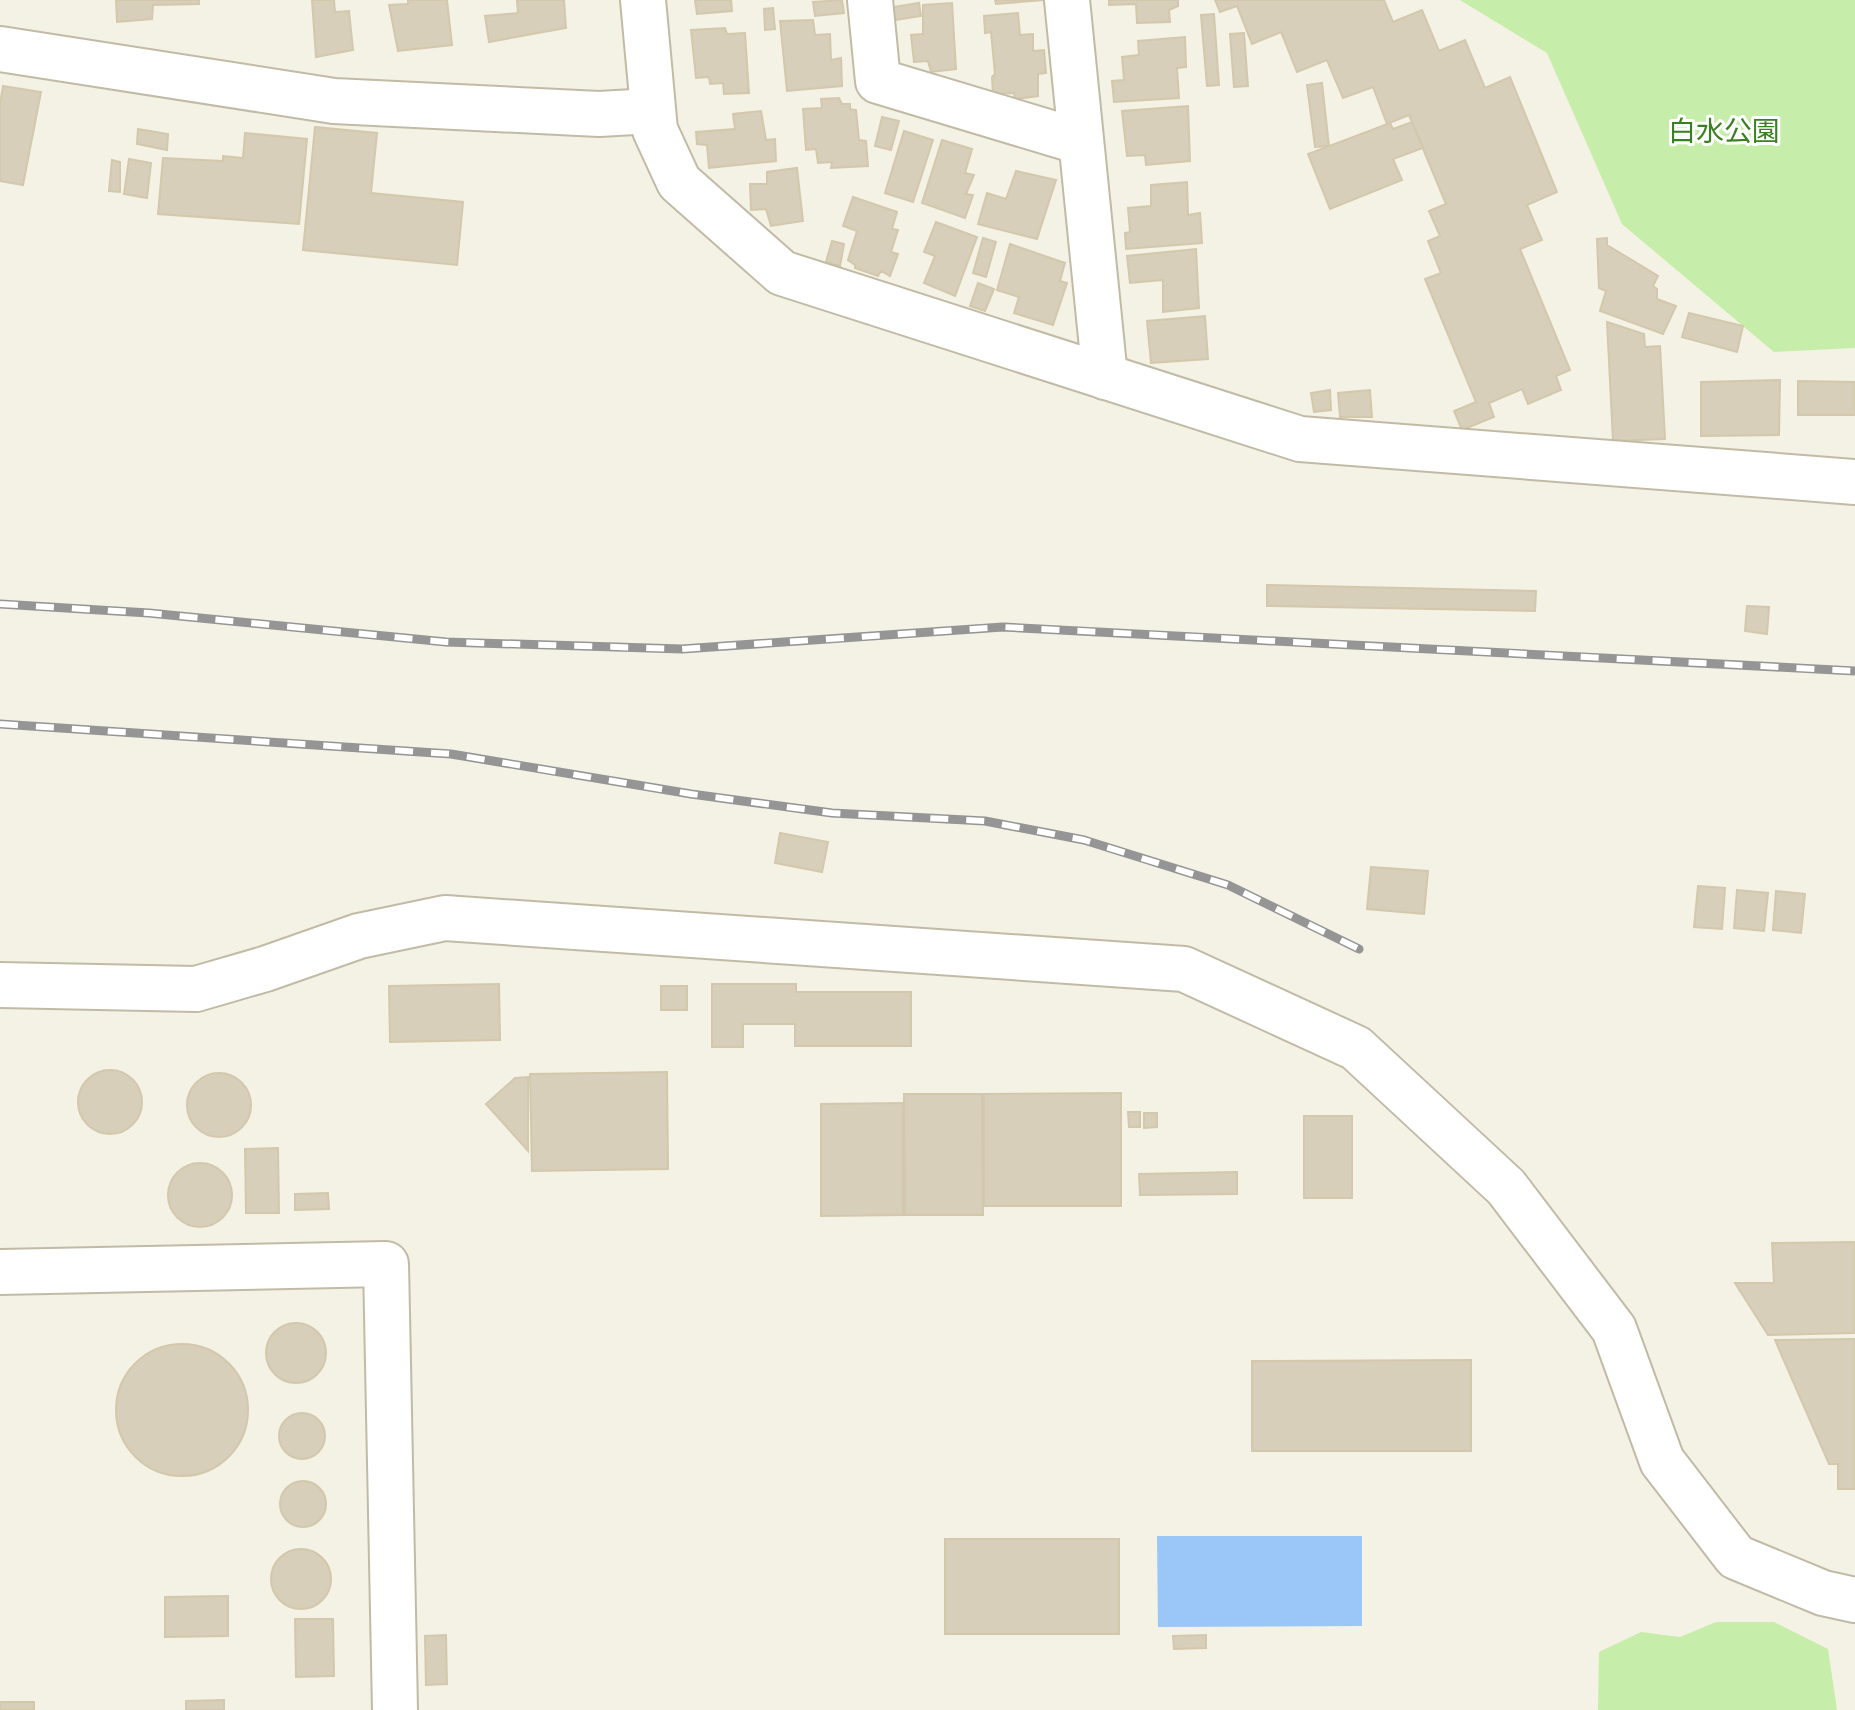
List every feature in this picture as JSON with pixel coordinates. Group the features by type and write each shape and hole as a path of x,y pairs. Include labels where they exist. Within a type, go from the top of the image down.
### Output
{"street":[{"path":"643,0 655,130 679,182 782,273 1300,439 1855,482"},
{"path":"870,0 878,81 1081,142"},
{"path":"1067,0 1105,377"},
{"path":"0,49 334,101 599,114 652,111"},
{"path":"0,985 196,989 359,936 445,918 1184,969 1356,1048 1506,1187 1614,1329 1662,1461 1736,1557 1823,1593 1855,1600"},
{"path":"0,1272 386,1264 395,1710"}],"green space":[{"name":"白水公園","path":"1460,0 1855,0 1855,348 1774,352 1622,224 1547,53"},
{"path":"1716,1622 1774,1622 1828,1649 1837,1710 1598,1710 1599,1652 1641,1632 1680,1637"}],"water":[{"path":"1157,1536 1362,1536 1362,1626 1158,1627"}],"building":[{"path":"116,0 199,0 199,4 153,5 152,19 117,22"},
{"path":"312,0 334,0 335,12 349,11 353,50 316,57"},
{"path":"408,0 447,0 452,45 398,51 389,5 408,4"},
{"path":"517,0 564,0 566,28 489,42 485,16 518,13"},
{"path":"695,0 731,0 732,11 697,14"},
{"path":"842,0 844,13 815,16 813,2"},
{"path":"995,0 1044,0 996,4"},
{"path":"1109,0 1178,0 1178,6 1169,10 1170,22 1137,23 1136,4 1109,5"},
{"path":"1215,0 1384,0 1393,22 1422,10 1439,51 1465,40 1485,88 1510,77 1557,192 1527,205 1542,240 1520,249 1570,370 1556,376 1561,390 1528,404 1522,389 1489,403 1494,417 1462,430 1454,411 1476,402 1425,279 1441,273 1428,241 1440,236 1429,211 1446,204 1409,115 1387,124 1373,87 1343,98 1327,60 1297,72 1281,32 1252,44 1237,6 1220,12"},
{"path":"919,3 921,16 895,20 893,7"},
{"path":"952,3 956,69 931,72 928,61 914,62 911,35 923,34 923,5"},
{"path":"773,8 775,29 765,30 764,9"},
{"path":"1018,13 1020,35 1033,34 1033,51 1044,50 1046,73 1038,74 1038,96 1015,99 1014,93 993,94 992,77 995,74 991,32 985,33 984,16"},
{"path":"1214,14 1219,85 1207,86 1201,15"},
{"path":"813,20 815,35 830,34 831,60 841,58 842,86 787,91 780,21"},
{"path":"725,28 727,34 745,33 749,93 724,94 723,83 710,84 709,77 696,78 691,30"},
{"path":"1244,33 1248,86 1234,87 1230,34"},
{"path":"1185,37 1186,67 1177,68 1179,98 1114,102 1112,81 1124,80 1122,57 1139,55 1138,41"},
{"path":"1322,83 1329,146 1315,147 1307,85"},
{"path":"3,86 41,92 23,185 0,181 0,104"},
{"path":"839,98 842,104 850,104 850,109 856,110 859,140 866,141 868,166 831,168 832,162 818,163 816,149 806,150 803,109 822,108 821,99"},
{"path":"1188,106 1190,161 1146,165 1145,155 1127,156 1122,111"},
{"path":"761,111 766,140 775,139 776,161 709,168 707,145 697,144 696,132 735,129 733,114"},
{"path":"882,117 899,121 891,150 875,146"},
{"path":"1412,122 1423,148 1393,159 1402,180 1330,209 1308,154 1390,123 1393,129"},
{"path":"315,127 377,133 371,193 463,202 457,265 303,250"},
{"path":"138,129 168,134 167,150 137,144"},
{"path":"904,131 933,140 913,202 885,193"},
{"path":"245,133 307,139 299,224 158,214 163,158 223,161 223,156 243,158"},
{"path":"942,140 972,149 965,173 974,175 966,194 973,195 965,218 922,203"},
{"path":"129,159 151,163 147,198 124,194"},
{"path":"112,160 120,162 120,192 109,191"},
{"path":"797,168 803,221 771,226 766,209 751,210 750,184 767,184 767,172"},
{"path":"1016,171 1056,180 1037,239 978,224 987,193 1006,199"},
{"path":"1187,182 1188,215 1200,213 1202,243 1126,249 1125,233 1130,232 1128,208 1151,206 1151,185"},
{"path":"853,197 897,212 892,229 898,230 891,252 898,254 890,276 881,271 878,276 855,268 848,260 857,231 843,226"},
{"path":"936,222 977,237 955,296 924,283 935,256 924,252"},
{"path":"983,238 996,242 986,277 973,273"},
{"path":"1607,238 1607,245 1658,276 1653,286 1657,289 1657,299 1676,306 1663,334 1600,311 1606,291 1599,288 1597,239"},
{"path":"832,241 844,244 840,266 826,262"},
{"path":"1010,244 1065,263 1060,281 1067,283 1053,325 1014,313 1019,297 997,290"},
{"path":"1196,249 1199,308 1163,312 1163,280 1130,283 1127,256"},
{"path":"978,283 994,289 985,311 970,306"},
{"path":"1689,313 1743,326 1737,352 1682,337"},
{"path":"1205,316 1208,359 1151,363 1147,321"},
{"path":"1607,322 1644,334 1645,347 1660,346 1665,439 1613,441"},
{"path":"1780,380 1779,435 1701,436 1701,382"},
{"path":"1798,381 1855,382 1855,415 1798,415"},
{"path":"1330,390 1331,410 1314,412 1311,393"},
{"path":"1370,390 1372,417 1340,417 1338,393"},
{"path":"1267,585 1536,591 1535,611 1267,606"},
{"path":"1747,606 1769,607 1767,634 1745,631"},
{"path":"780,833 828,842 822,872 775,863"},
{"path":"1371,867 1428,871 1424,914 1367,909"},
{"path":"1698,886 1725,888 1722,929 1694,927"},
{"path":"1737,890 1768,893 1764,931 1734,928"},
{"path":"1776,891 1805,894 1801,933 1773,930"},
{"path":"499,984 500,1040 390,1042 389,986"},
{"path":"712,984 796,984 796,992 911,992 911,1046 795,1046 795,1024 743,1024 743,1047 712,1047"},
{"path":"661,986 687,986 687,1010 661,1010"},
{"path":"104,1070 116,1070 133,1079 140,1090 140,1114 133,1125 116,1134 104,1134 92,1129 83,1120 78,1108 78,1096 83,1084 92,1075"},
{"path":"667,1072 668,1169 532,1171 530,1074"},
{"path":"213,1073 225,1073 242,1082 249,1093 249,1117 242,1128 225,1137 213,1137 201,1132 192,1123 187,1111 187,1099 192,1087 201,1078"},
{"path":"528,1077 528,1151 486,1104 515,1078"},
{"path":"1121,1093 1121,1206 984,1206 984,1094"},
{"path":"904,1094 982,1094 983,1215 905,1215"},
{"path":"903,1103 903,1215 821,1216 821,1104"},
{"path":"1128,1112 1140,1112 1140,1127 1129,1127"},
{"path":"1144,1113 1157,1113 1157,1127 1144,1128"},
{"path":"1304,1116 1352,1116 1352,1198 1304,1198"},
{"path":"278,1148 279,1213 246,1213 245,1149"},
{"path":"194,1163 206,1163 223,1172 230,1183 230,1207 223,1218 206,1227 194,1227 182,1222 173,1213 168,1201 168,1189 173,1177 182,1168"},
{"path":"1237,1172 1237,1194 1140,1195 1139,1174"},
{"path":"328,1193 329,1209 295,1210 295,1194"},
{"path":"1855,1242 1855,1333 1768,1335 1735,1283 1774,1283 1772,1243"},
{"path":"296,1323 307,1325 317,1332 324,1342 324,1364 317,1374 307,1381 296,1383 285,1381 275,1374 268,1364 266,1353 268,1342 275,1332 285,1325"},
{"path":"1855,1339 1855,1489 1838,1489 1838,1464 1829,1464 1775,1340"},
{"path":"182,1344 219,1355 237,1373 248,1410 237,1447 219,1465 182,1476 145,1465 127,1447 116,1410 127,1373 145,1355"},
{"path":"1471,1360 1471,1451 1252,1451 1252,1361"},
{"path":"302,1413 318,1420 325,1436 318,1452 302,1459 286,1452 279,1436 286,1420"},
{"path":"303,1481 319,1488 326,1504 319,1520 303,1527 287,1520 280,1504 287,1488"},
{"path":"945,1539 1119,1539 1119,1634 945,1634"},
{"path":"301,1549 312,1551 322,1558 329,1568 329,1590 322,1600 312,1607 301,1609 290,1607 280,1600 273,1590 271,1579 273,1568 280,1558 290,1551"},
{"path":"228,1596 228,1636 165,1637 165,1597"},
{"path":"295,1619 333,1619 334,1676 296,1677"},
{"path":"446,1635 447,1684 426,1685 425,1636"},
{"path":"1206,1635 1206,1648 1174,1649 1173,1636"},
{"path":"224,1700 224,1710 186,1710 186,1701"},
{"path":"0,1702 34,1702 34,1710 0,1710"}],"railway":[{"path":"0,604 149,613 446,642 682,649 1003,627 1855,671"},
{"path":"0,724 451,754 691,794 832,813 985,821 1084,840 1228,885 1359,949"}]}
